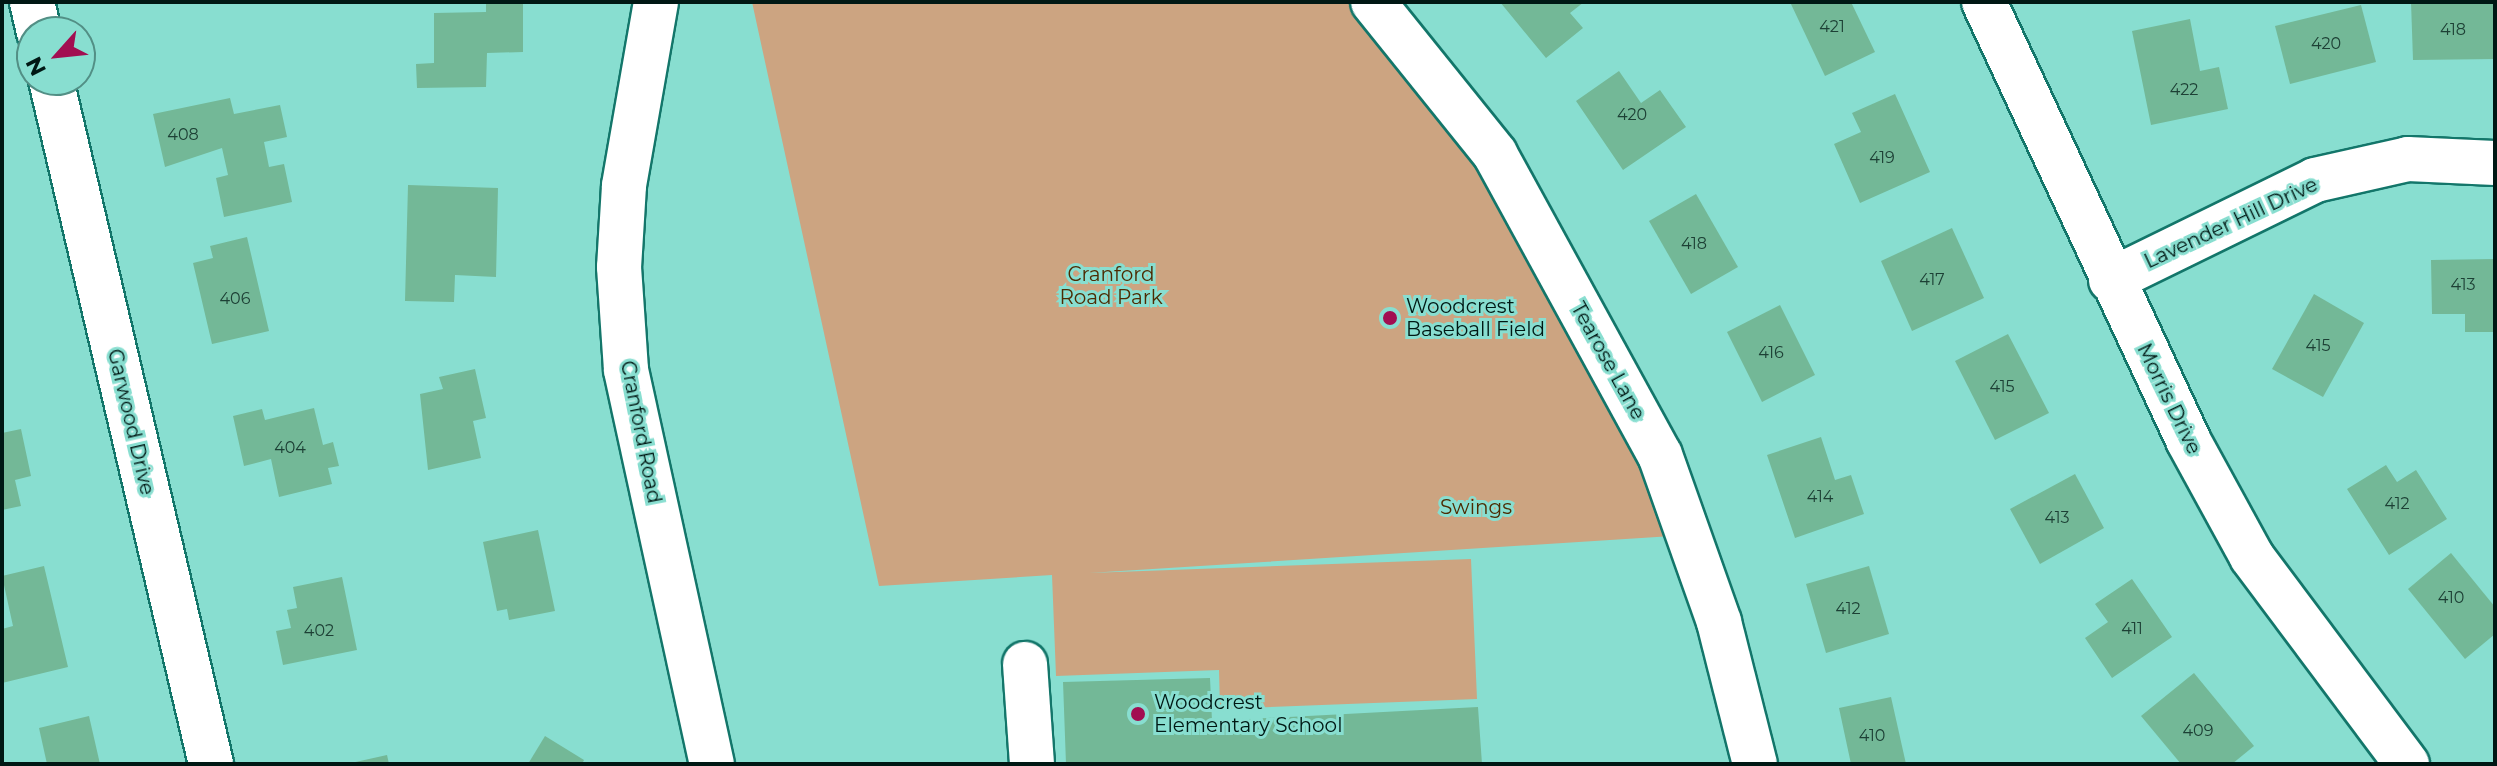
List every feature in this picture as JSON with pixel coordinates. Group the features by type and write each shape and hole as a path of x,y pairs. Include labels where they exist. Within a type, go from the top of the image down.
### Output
{"street":[{"name":"Cranford Road","path":"656,2 624,186 619,267 626,370 712,764"},
{"name":"Tearose Lane","path":"1373,2 1495,154 1660,455 1719,622 1755,764"},
{"name":"Morris Drive","path":"1984,2 2111,280 2252,557 2407,764"},
{"name":"Garwood Drive","path":"55,96 211,764"},
{"name":"Lavender Hill Drive","path":"2111,280 2315,180 2408,159 2495,163"},
{"path":"1025,664 1032,764"}],"green space":[{"name":"Cranford Road Park","path":"752,2 1373,2 1495,154 1688,535 1089,573 1471,559 1477,699 1220,709 1219,670 1056,676 1052,575 879,586"}],"building":[{"path":"486,2 523,2 523,52 487,53 486,87 417,88 416,64 434,63 434,13 486,12"},
{"path":"1500,2 1584,2 1570,13 1583,28 1546,58"},
{"path":"1790,2 1851,2 1875,52 1825,76"},
{"path":"2411,2 2495,2 2495,59 2413,60"},
{"path":"2361,5 2376,62 2290,84 2275,26"},
{"path":"2190,19 2200,71 2219,67 2228,109 2151,125 2132,31"},
{"path":"1619,71 1641,103 1660,90 1686,127 1623,170 1576,101"},
{"path":"1895,94 1930,172 1860,203 1834,144 1861,132 1852,113"},
{"path":"230,98 234,114 280,105 287,137 264,142 269,167 284,164 292,202 224,217 216,178 228,175 222,148 165,167 153,114"},
{"path":"408,185 498,188 496,277 455,275 454,302 405,301"},
{"path":"1696,194 1738,267 1691,294 1649,221"},
{"path":"1952,228 1984,298 1912,331 1881,261"},
{"path":"247,237 269,331 212,344 193,263 213,258 210,246"},
{"path":"2495,259 2495,332 2465,332 2465,314 2432,314 2431,260"},
{"path":"2314,294 2364,323 2323,397 2272,369"},
{"path":"1780,305 1815,375 1762,402 1727,332"},
{"path":"2008,334 2049,413 1995,440 1955,361"},
{"path":"475,369 486,418 473,421 481,458 428,470 420,394 443,389 439,377"},
{"path":"314,408 323,445 333,442 339,466 328,468 332,484 279,497 271,459 244,466 233,416 262,409 265,420"},
{"path":"21,429 31,476 15,480 21,506 2,510 2,433"},
{"path":"1821,437 1835,480 1851,475 1864,514 1795,538 1767,455"},
{"path":"2386,465 2397,482 2416,470 2447,519 2389,555 2347,489"},
{"path":"2075,474 2104,528 2040,564 2010,509"},
{"path":"538,530 555,611 509,620 507,609 497,611 483,542"},
{"path":"2451,553 2495,607 2495,634 2465,659 2408,589"},
{"path":"44,566 68,667 2,683 2,629 13,626 2,576"},
{"path":"1869,566 1889,634 1826,653 1806,584"},
{"path":"342,577 357,650 283,665 276,631 291,628 287,610 297,608 293,587"},
{"path":"2132,579 2172,637 2112,678 2085,638 2108,622 2095,604"},
{"path":"2194,673 2254,746 2232,764 2181,764 2141,716"},
{"name":"Woodcrest Elementary School","path":"1210,678 1212,721 1478,707 1482,764 1066,764 1063,682"},
{"path":"1891,697 1906,764 1851,764 1839,708"},
{"path":"89,716 100,764 47,764 39,728"},
{"path":"545,736 584,760 582,764 528,764"},
{"path":"387,755 389,764 351,764 351,763"}],"place":[{"name":"Woodcrest Baseball Field","path":"1390,318"},
{"name":"Woodcrest Elementary School","path":"1138,714"}],"park label":[{"name":"Swings","path":"1476,507"}]}
